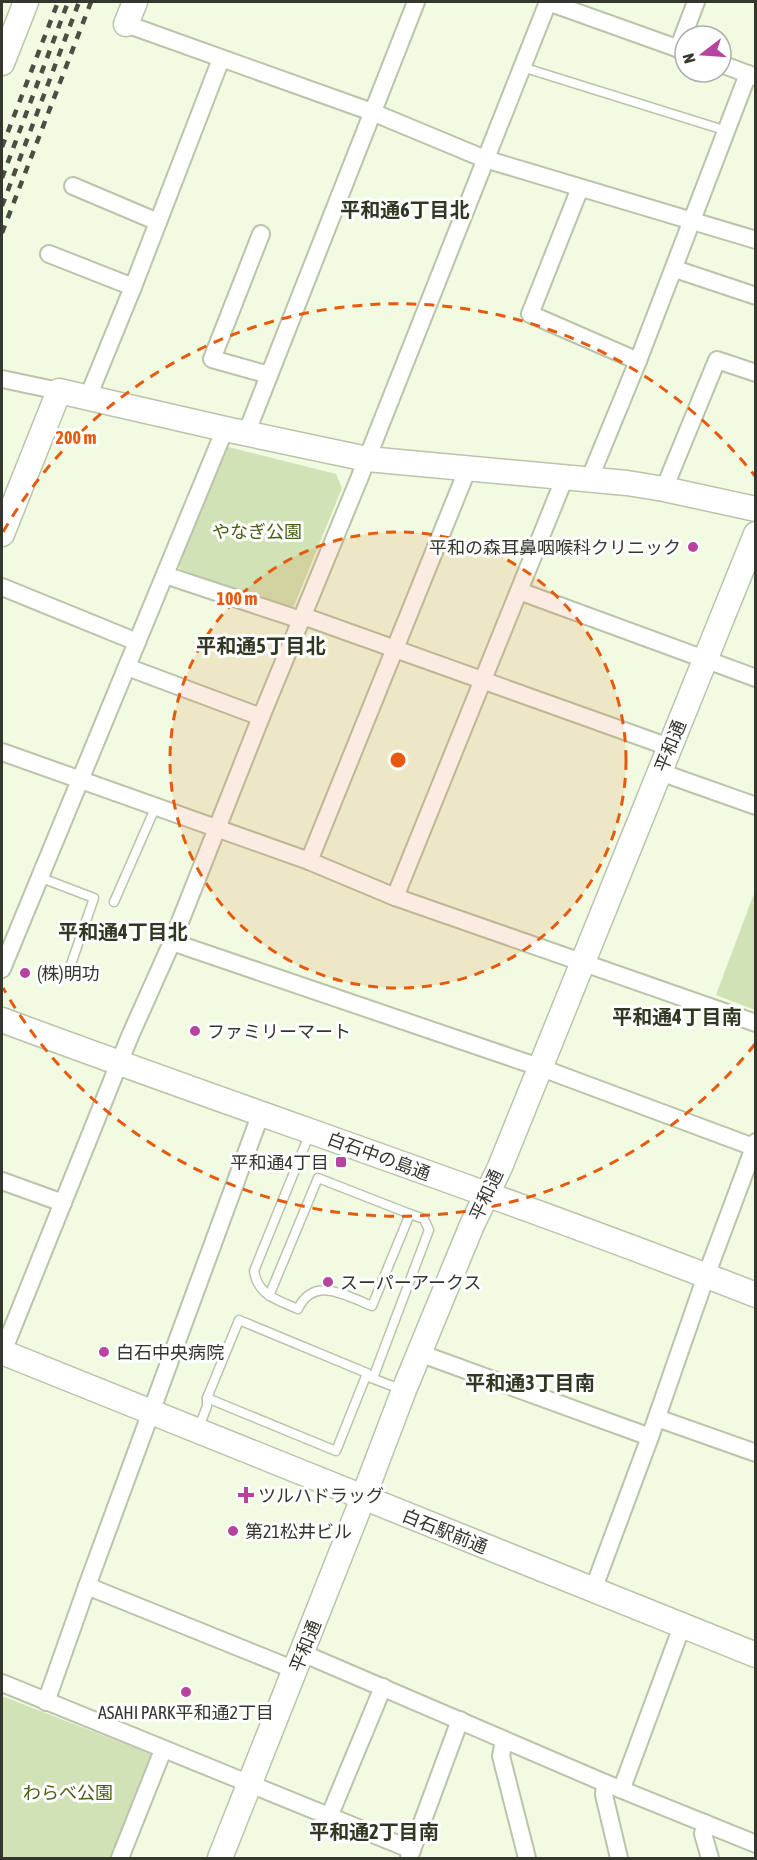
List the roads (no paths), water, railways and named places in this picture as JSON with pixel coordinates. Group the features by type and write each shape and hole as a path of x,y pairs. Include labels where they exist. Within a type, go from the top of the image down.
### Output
{"street":[{"path":"2,63 26,2"},
{"path":"135,2 126,24 372,112 485,159 756,240"},
{"path":"2,969 165,575 236,432 269,375 416,2"},
{"path":"2,1353 118,1063 172,942 548,2 673,47"},
{"path":"690,24 696,2"},
{"path":"88,397 221,59"},
{"path":"395,897 519,591 638,361 727,131 752,76 733,69"},
{"path":"73,186 158,222"},
{"path":"580,188 530,314 638,361"},
{"path":"261,234 212,359 269,375"},
{"path":"49,254 133,287"},
{"path":"675,269 756,296"},
{"path":"664,489 717,360 756,373"},
{"path":"2,379 367,459 577,478 664,489 756,509"},
{"path":"2,534 59,391"},
{"path":"309,861 468,468"},
{"name":"平和通","path":"220,1858 404,1390 487,1194 756,534"},
{"path":"165,575 394,648 669,747"},
{"path":"2,587 137,642"},
{"path":"519,591 756,678"},
{"path":"127,667 261,717"},
{"path":"2,752 217,827 309,861 395,897 756,1023"},
{"path":"660,771 756,806"},
{"path":"172,942 539,1067 755,1146 593,1590"},
{"name":"白石中の島通","path":"2,1020 487,1194 756,1295"},
{"path":"46,1702 261,1113"},
{"path":"2,1181 63,1203"},
{"name":"白石駅前通","path":"2,1353 756,1655"},
{"path":"419,1353 650,1437"},
{"path":"657,1418 756,1453"},
{"path":"87,1587 298,1662 383,1686 605,1783 756,1844"},
{"path":"622,1788 682,1626"},
{"path":"2,1683 330,1817 411,1854 459,1720"},
{"path":"330,1817 383,1686"},
{"path":"504,1740 501,1756 527,1858"},
{"path":"120,1858 163,1750"},
{"path":"605,1783 604,1795 620,1858"},
{"path":"705,1823 703,1834 710,1858"}],"lane":[{"path":"522,67 727,131"},
{"path":"114,902 156,806"},
{"path":"39,877 94,898 69,970"},
{"path":"310,1131 254,1271 256,1282 269,1296 298,1309 311,1293 331,1290 372,1306 410,1214"},
{"path":"207,1398 336,1451 379,1362 429,1230 424,1219 318,1178 269,1296"},
{"path":"198,1431 207,1406 207,1398 239,1320 404,1390"}],"railway":[{"path":"2,147 58,2"},
{"path":"2,178 68,2"},
{"path":"2,206 79,2"},
{"path":"2,233 91,2"}],"place":[{"name":"平和の森耳鼻咽喉科クリニック","path":"693,547"},
{"name":"(株)明功","path":"25,973"},
{"name":"ファミリーマート","path":"195,1031"},
{"name":"平和通4丁目","path":"341,1162"},
{"name":"スーパーアークス","path":"328,1282"},
{"name":"白石中央病院","path":"104,1352"},
{"name":"ツルハドラッグ","path":"246,1495"},
{"name":"第21松井ビル","path":"233,1531"},
{"name":"ASAHI PARK平和通2丁目","path":"186,1692"}],"district":[{"name":"平和通6丁目北","path":"405,209"},
{"name":"平和通5丁目北","path":"261,645"},
{"name":"平和通4丁目北","path":"123,931"},
{"name":"平和通4丁目南","path":"677,1016"},
{"name":"平和通3丁目南","path":"530,1382"},
{"name":"平和通2丁目南","path":"374,1831"}],"park label":[{"name":"やなぎ公園","path":"257,531"},
{"name":"わらべ公園","path":"68,1792"}]}
